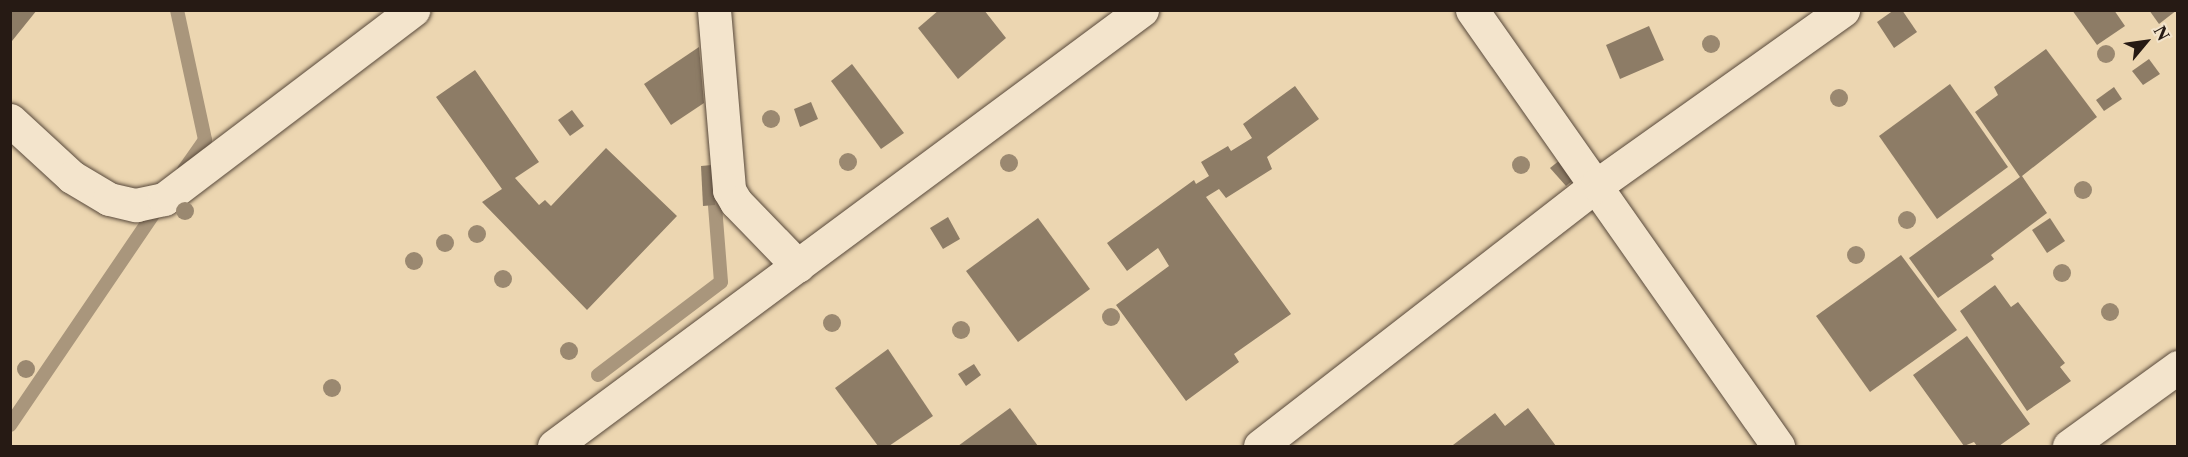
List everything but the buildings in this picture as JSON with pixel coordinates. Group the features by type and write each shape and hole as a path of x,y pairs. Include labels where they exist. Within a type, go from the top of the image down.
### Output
{"street":[{"path":"10,120 72,177 109,199 136,205 164,199 413,10"},
{"path":"714,10 729,190 736,202 798,266"},
{"path":"554,447 1142,10"},
{"path":"1472,10 1597,185 1778,447"},
{"path":"1260,447 1597,185 1844,10"},
{"path":"2070,447 2178,367"}],"waterway":[{"path":"177,10 205,140 184,170"},
{"path":"10,425 161,203"},
{"path":"598,375 721,282 715,205"}]}
